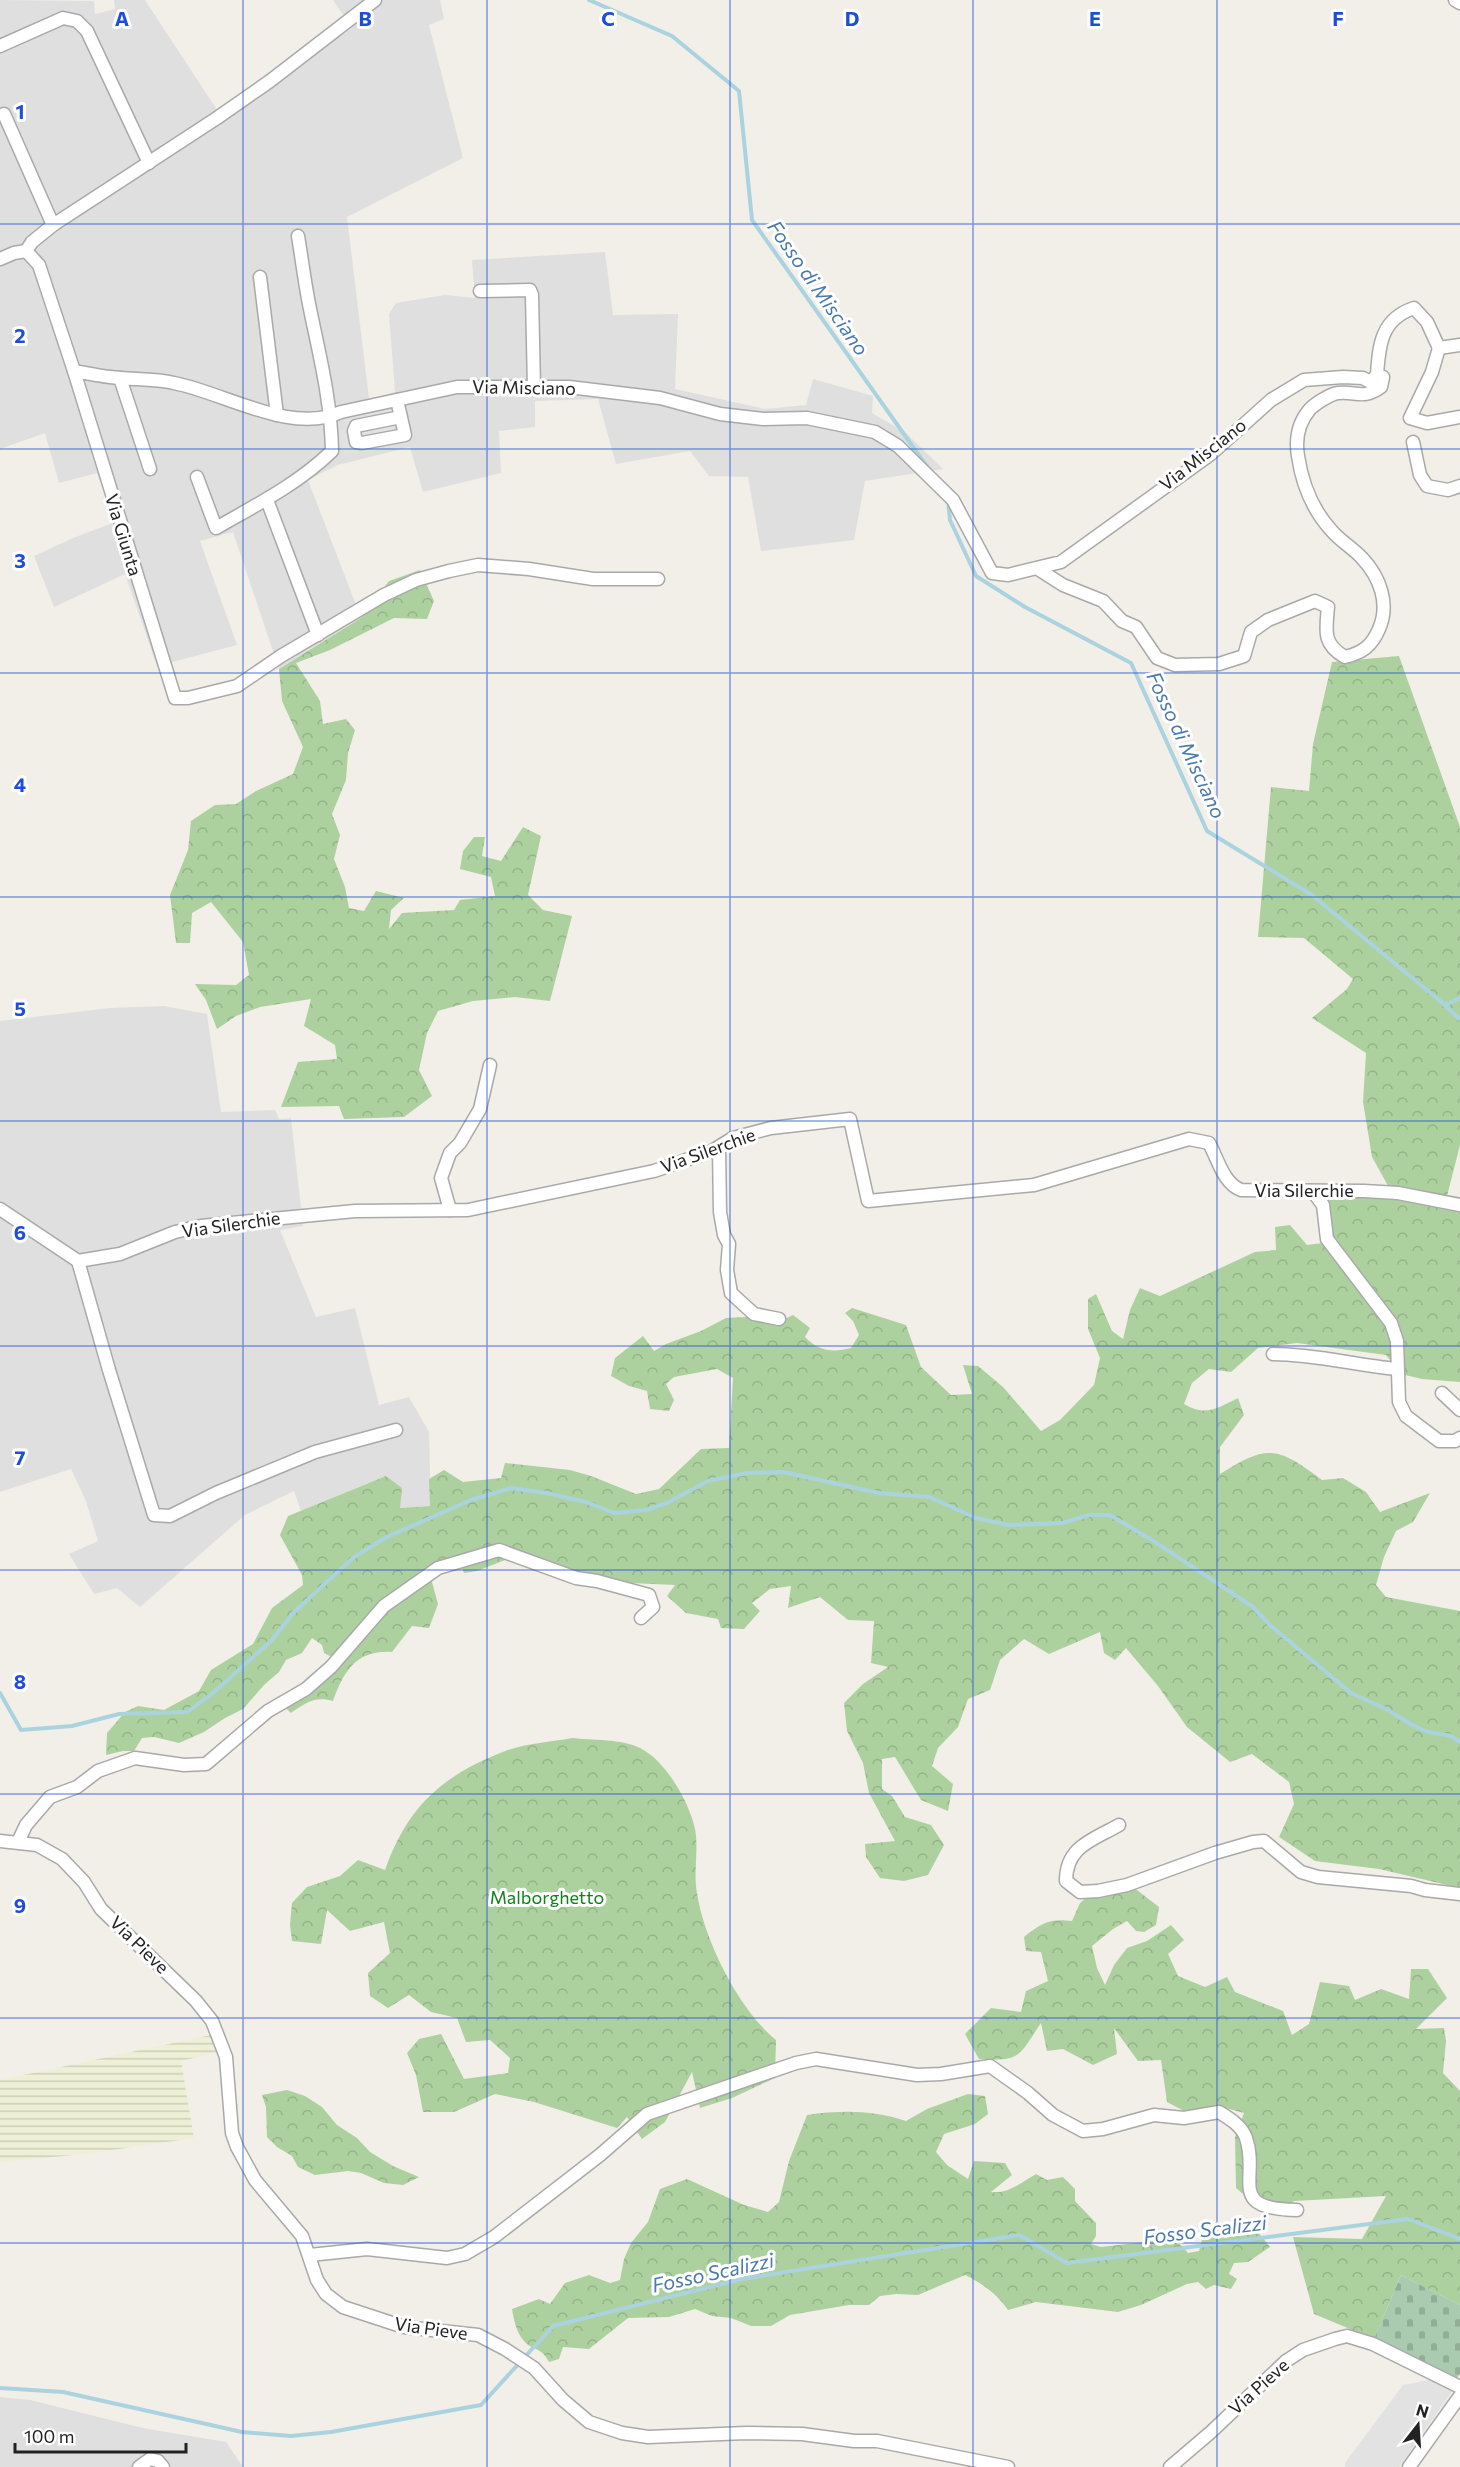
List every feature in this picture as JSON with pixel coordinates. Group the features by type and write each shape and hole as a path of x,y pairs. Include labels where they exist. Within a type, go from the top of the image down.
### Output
{"street":[{"path":"0,259 26,251 32,242 53,225 270,81 375,0"},
{"path":"1455,0 1460,3"},
{"path":"0,46 63,18 77,21 87,31 149,163"},
{"path":"4,114 53,225"},
{"path":"197,477 216,528 267,500 332,451 326,375 310,308 298,236"},
{"path":"26,251 39,265 74,371"},
{"path":"260,278 277,415"},
{"path":"480,291 530,290 534,389"},
{"path":"1038,569 1063,585 1103,601 1122,621 1136,627 1157,658 1175,665 1219,664 1244,656 1251,632 1268,620 1315,601 1328,607 1326,636 1334,651 1345,657 1359,653 1368,647 1382,623 1382,590 1363,558 1331,530 1316,509 1302,480 1297,449 1298,425 1311,407 1337,393 1372,394 1382,387 1383,377 1377,375 1378,349 1385,329 1401,313 1414,309 1427,322 1439,348 1432,372 1410,418 1427,423 1460,417"},
{"path":"1439,348 1460,345"},
{"name":"Via Misciano","path":"74,371 120,378 164,381 196,388 277,415 310,420 457,387 534,389 569,387 660,398 720,414 763,419 807,418 875,432 898,446 953,500 992,573 1008,575 1061,562 1146,498 1211,454 1270,400 1304,381 1344,377 1363,378 1370,381 1377,375"},
{"name":"Via Giunta","path":"74,371 175,698 188,698 237,686 281,656 318,635"},
{"path":"120,378 150,469"},
{"path":"397,400 401,417"},
{"path":"1413,442 1420,475 1427,486 1448,490 1460,486"},
{"path":"267,500 318,635 416,580 478,565 529,569 593,579 658,579"},
{"path":"450,1210 442,1189 441,1178 450,1153 460,1143 480,1109 490,1065"},
{"name":"Via Silerchie","path":"78,1261 120,1254 175,1232 201,1226 355,1211 468,1210 629,1178 719,1148 733,1138 771,1128 850,1119 868,1201 1034,1185 1189,1139 1209,1143 1233,1187 1241,1190 1398,1193 1460,1205"},
{"path":"719,1148 720,1212 724,1235 729,1244 727,1270 731,1293 754,1314 779,1319"},
{"path":"1313,1191 1323,1205 1327,1239 1391,1323 1397,1341 1399,1402 1406,1416 1439,1441 1455,1441 1460,1438"},
{"path":"0,1209 78,1261 154,1515 170,1516 216,1493 315,1452 396,1430"},
{"path":"1273,1354 1308,1356 1359,1366 1397,1370"},
{"path":"1442,1394 1460,1410"},
{"path":"18,1842 26,1825 50,1797 77,1787 98,1771 135,1758 184,1765 206,1764 268,1711 306,1689 331,1667 384,1606 438,1568 499,1550 576,1578 597,1581 649,1595 653,1607 641,1618"},
{"path":"1119,1825 1075,1850 1066,1868 1066,1881 1080,1892 1098,1892 1127,1885 1215,1853 1264,1841 1301,1872 1318,1877 1410,1886 1460,1894"},
{"name":"Via Pieve","path":"0,1841 37,1845 62,1859 84,1882 101,1909 196,2001 212,2021 225,2056 232,2133 237,2147 255,2180 302,2236 317,2280 326,2294 343,2307 404,2327 478,2336 505,2349 534,2368 563,2400 590,2422 622,2433 648,2438 746,2433 802,2434 854,2441 877,2441 1008,2467"},
{"path":"310,2255 368,2249 447,2258 465,2254 503,2230 600,2155 647,2114 761,2074 816,2059 917,2075 940,2074 990,2066 1028,2093 1053,2115 1083,2131 1103,2129 1154,2115 1184,2118 1219,2112 1234,2121 1245,2136 1248,2158 1247,2176 1251,2195 1261,2205 1280,2210 1297,2210"},
{"name":"Via Pieve","path":"1170,2467 1211,2432 1286,2361 1303,2350 1335,2339 1347,2336 1358,2338 1460,2387"},
{"path":"1409,2467 1460,2396"},
{"path":"140,2467 150,2459 158,2461 163,2467"}],"shaded area":[{"path":"0,0 94,1 95,14 115,9 114,0 145,0 223,119 352,28 333,0 440,0 444,19 429,25 463,158 347,217 369,399 395,392 389,314 396,303 445,295 475,298 472,260 605,252 613,315 678,314 675,389 765,409 806,405 813,379 873,396 872,413 906,433 943,469 865,481 854,540 761,551 748,477 709,476 690,451 616,464 598,399 535,401 535,427 499,431 501,473 423,492 410,447 338,465 308,480 361,618 279,669 233,532 200,541 237,645 157,666 125,574 54,607 34,556 115,522 97,473 59,483 45,433 0,449"},
{"path":"400,407 410,441 344,455 339,431 346,428 346,418"},
{"path":"164,1006 207,1014 221,1112 275,1110 279,1119 291,1118 303,1226 280,1230 316,1317 355,1308 379,1405 409,1397 429,1432 431,1506 400,1508 368,1483 301,1511 294,1491 245,1515 140,1607 117,1588 94,1594 69,1554 98,1541 86,1501 71,1469 0,1492 0,1021 110,1008"},
{"path":"1429,2380 1453,2390 1399,2467 1345,2467 1345,2463 1403,2385"},
{"path":"0,2397 30,2400 143,2428 226,2442 243,2467 0,2467"}],"green space":[{"path":"420,570 434,601 427,619 394,618 330,650 296,663 320,701 323,724 346,719 355,730 348,753 346,780 332,814 340,835 334,859 345,887 349,908 364,911 376,891 404,898 391,910 389,929 402,913 454,910 460,900 495,896 491,877 460,869 463,851 474,837 485,837 482,856 501,861 523,827 541,836 528,895 543,910 572,916 550,1001 515,997 473,1001 438,1011 427,1033 419,1070 432,1096 404,1117 344,1119 339,1106 281,1107 298,1062 337,1059 335,1045 304,1026 311,999 260,1007 236,1016 217,1029 206,1000 195,984 236,985 249,975 243,942 211,902 192,913 190,943 176,943 170,895 188,850 191,821 215,805 236,804 256,791 293,774 303,747 282,701 279,669 361,618 389,581"},
{"path":"1399,656 1460,827 1460,1145 1445,1204 1460,1207 1460,1382 1422,1379 1401,1374 1386,1355 1297,1343 1258,1348 1231,1372 1209,1369 1192,1383 1184,1404 1199,1410 1211,1410 1238,1398 1244,1415 1220,1447 1220,1474 1249,1458 1272,1453 1294,1460 1322,1480 1343,1478 1366,1492 1380,1512 1430,1493 1413,1522 1396,1531 1384,1557 1376,1585 1386,1597 1460,1611 1460,1888 1379,1869 1315,1861 1279,1837 1294,1804 1289,1782 1252,1754 1230,1762 1187,1727 1158,1686 1126,1648 1115,1660 1104,1653 1100,1632 1049,1654 1024,1639 1000,1660 990,1690 968,1699 958,1727 938,1748 932,1766 953,1784 948,1811 921,1800 895,1757 882,1759 882,1789 892,1796 905,1817 931,1825 944,1845 928,1875 904,1881 880,1878 866,1857 865,1844 895,1841 869,1793 863,1763 847,1731 844,1703 863,1684 888,1667 871,1663 874,1621 848,1620 820,1597 788,1608 791,1586 770,1589 752,1603 760,1611 744,1629 721,1628 718,1619 686,1613 667,1596 675,1585 631,1583 535,1569 505,1560 477,1571 464,1573 458,1557 429,1571 438,1604 429,1628 412,1626 392,1652 369,1655 353,1664 342,1680 333,1701 315,1700 291,1713 280,1703 332,1657 324,1653 322,1645 312,1638 302,1653 286,1660 279,1672 243,1709 204,1732 179,1743 154,1737 142,1738 134,1751 106,1755 107,1733 125,1712 138,1706 164,1710 199,1691 211,1670 253,1644 272,1608 303,1585 302,1575 280,1535 288,1516 386,1476 402,1488 400,1508 430,1506 429,1479 444,1470 463,1482 501,1478 505,1463 570,1470 636,1494 659,1489 701,1449 729,1448 733,1378 717,1369 674,1377 666,1384 674,1400 669,1411 650,1409 647,1391 629,1386 611,1376 615,1358 643,1336 654,1351 726,1318 745,1317 774,1324 793,1315 810,1328 805,1337 810,1342 826,1350 844,1350 851,1348 859,1335 853,1321 845,1313 852,1308 906,1325 921,1367 951,1395 972,1394 963,1365 978,1366 1003,1387 1041,1431 1060,1420 1094,1385 1100,1358 1088,1329 1088,1299 1096,1294 1112,1331 1123,1339 1130,1310 1140,1288 1160,1296 1255,1252 1276,1250 1275,1227 1290,1225 1307,1245 1331,1242 1326,1198 1365,1193 1392,1193 1372,1157 1363,1102 1366,1053 1312,1018 1347,989 1353,979 1304,938 1258,937 1271,787 1309,791 1313,744 1332,662"},
{"name":"Malborghetto","path":"572,1738 616,1741 633,1745 649,1754 675,1782 695,1829 696,1885 707,1932 725,1973 737,1993 762,2027 776,2040 775,2078 732,2098 700,2108 692,2072 665,2122 642,2139 627,2117 617,2128 534,2102 495,2094 454,2112 423,2112 416,2075 407,2053 419,2039 441,2034 464,2079 508,2073 510,2058 490,2040 466,2042 457,2018 431,2012 409,1995 388,2008 370,1996 368,1973 390,1953 384,1922 350,1931 327,1910 321,1944 292,1941 290,1925 292,1903 307,1887 340,1876 358,1860 385,1870 405,1827 417,1810 447,1781 485,1759 508,1750"},
{"path":"1101,1885 1137,1890 1159,1907 1156,1925 1144,1932 1136,1931 1127,1921 1092,1946 1097,1968 1105,1985 1114,1965 1127,1948 1147,1941 1171,1925 1184,1940 1168,1954 1178,1976 1205,1987 1227,1977 1235,1992 1283,2011 1292,2035 1309,2024 1320,1982 1349,1986 1355,2000 1381,1989 1409,1999 1411,1969 1428,1969 1447,1998 1416,2029 1444,2028 1446,2041 1443,2073 1460,2091 1460,2305 1401,2275 1374,2339 1314,2314 1293,2237 1362,2239 1386,2196 1294,2201 1281,2212 1256,2205 1236,2188 1235,2137 1244,2113 1226,2108 1184,2111 1167,2102 1161,2060 1138,2061 1114,2028 1117,2054 1093,2065 1063,2049 1047,2051 1041,2023 1018,2054 1004,2059 979,2059 965,2034 991,2008 1021,2012 1026,1991 1048,1981 1041,1952 1026,1951 1024,1937 1046,1923 1058,1920 1072,1921 1080,1903"},
{"path":"211,2035 218,2052 181,2061 194,2138 85,2154 0,2162 0,2080"},
{"path":"287,2090 305,2096 322,2107 337,2125 357,2138 370,2152 393,2166 419,2177 403,2185 384,2183 361,2173 348,2171 315,2175 298,2167 292,2156 277,2147 267,2137 266,2107 262,2095"},
{"path":"968,2094 985,2096 988,2114 975,2124 944,2134 936,2152 947,2165 968,2179 974,2161 1005,2163 1012,2175 991,2192 1009,2190 1036,2174 1047,2180 1063,2177 1075,2189 1075,2201 1096,2223 1096,2236 1091,2244 1101,2247 1171,2239 1179,2243 1188,2253 1199,2251 1202,2240 1211,2233 1258,2232 1270,2247 1248,2262 1234,2263 1229,2274 1237,2279 1231,2289 1214,2285 1206,2289 1198,2282 1187,2284 1141,2305 1118,2312 1036,2302 1008,2310 989,2290 965,2275 918,2295 880,2296 869,2305 849,2305 790,2315 771,2326 751,2326 731,2318 712,2316 695,2309 669,2317 628,2318 589,2349 563,2347 559,2359 549,2362 543,2353 527,2344 519,2334 512,2309 539,2299 550,2304 565,2283 589,2275 610,2283 620,2280 624,2259 631,2243 648,2222 660,2189 687,2179 744,2205 768,2212 779,2202 789,2161 807,2115 857,2112 906,2121 927,2109"},
{"path":"1401,2275 1460,2305 1460,2374 1455,2381 1374,2339"}],"waterway":[{"name":"Fosso di Misciano","path":"589,0 672,36 739,91 752,220 928,468"},
{"name":"Fosso di Misciano","path":"948,499 950,520 976,576 1025,607 1131,663 1207,831 1312,895 1445,1005 1460,998"},
{"path":"1445,1006 1460,1019"},
{"path":"0,1693 21,1730 72,1726 119,1714 187,1712 213,1693 272,1640 293,1613 354,1557 387,1537 471,1500 511,1488 586,1502 614,1513 646,1510 667,1503 708,1481 747,1473 783,1472 879,1493 929,1497 976,1518 1008,1525 1063,1523 1089,1515 1110,1515 1253,1607 1271,1626 1351,1693 1388,1710 1412,1725 1428,1732 1451,1736 1460,1742"},
{"name":"Fosso Scalizzi","path":"0,2388 63,2392 242,2432 291,2436 331,2432 481,2405 553,2326 742,2279 1019,2235 1067,2263 1408,2219 1460,2239"}]}
